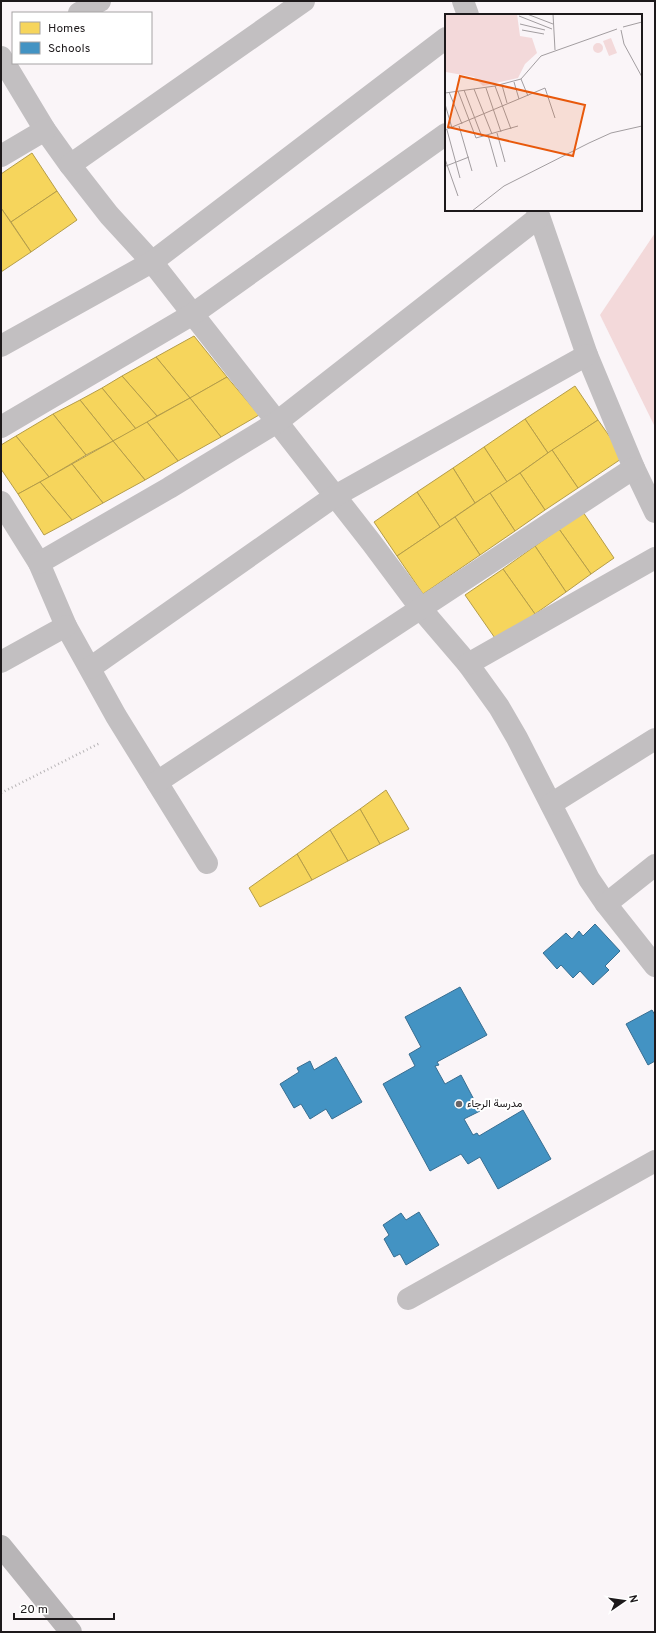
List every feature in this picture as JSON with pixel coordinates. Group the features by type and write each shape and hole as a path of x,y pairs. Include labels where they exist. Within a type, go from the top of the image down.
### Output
{"main road":[{"path":"1,1546 71,1632"}],"street":[{"path":"81,12 100,1"},
{"path":"70,166 304,1"},
{"path":"463,1 468,14"},
{"path":"1,346 152,262 445,39"},
{"path":"12,51 1,57 44,130 70,166 109,215 152,262 335,496 421,609 468,664 499,707 527,756 589,879 606,904 655,966"},
{"path":"1,156 44,130"},
{"path":"1,427 193,314 445,135"},
{"path":"39,563 170,488 277,422 538,214 587,355 634,468 655,512"},
{"path":"90,668 335,496 587,355"},
{"path":"157,782 634,468"},
{"path":"3,512 39,563 66,626 125,730 207,863"},
{"path":"468,664 655,558"},
{"path":"1,662 66,626"},
{"path":"551,804 655,739"},
{"path":"606,904 655,865"},
{"path":"408,1299 655,1161"}],"path":[{"path":"1,793 125,730"}],"shaded area":[{"path":"655,233 655,427 600,315"}],"building: Homes":[{"path":"32,153 57,191 11,222 1,208 1,174"},
{"path":"57,191 77,220 31,252 11,222"},
{"path":"1,208 31,252 1,272"},
{"path":"194,336 227,377 190,398 156,357"},
{"path":"156,357 190,398 157,416 122,376"},
{"path":"122,376 157,416 136,429 102,388"},
{"path":"227,377 259,415 221,437 190,398"},
{"path":"575,386 598,420 548,453 525,419"},
{"path":"102,388 136,429 113,441 80,400"},
{"path":"190,398 221,437 178,461 147,422"},
{"path":"80,400 113,441 86,455 53,414"},
{"path":"53,414 86,455 49,477 16,436"},
{"path":"525,419 548,453 507,482 484,447"},
{"path":"598,420 624,457 578,488 552,450"},
{"path":"147,422 178,461 145,480 113,441"},
{"path":"16,436 49,477 18,494 1,469 1,445"},
{"path":"113,441 145,480 103,503 72,464"},
{"path":"484,447 507,482 475,503 453,468"},
{"path":"552,450 578,488 545,510 520,473"},
{"path":"72,464 103,503 72,520 40,482"},
{"path":"453,468 475,503 440,527 417,492"},
{"path":"520,473 545,510 515,531 490,493"},
{"path":"40,482 72,520 44,535 18,494"},
{"path":"417,492 440,527 397,556 374,522"},
{"path":"490,493 515,531 480,555 455,517"},
{"path":"583,512 614,558 591,574 559,529"},
{"path":"455,517 480,555 423,594 397,556"},
{"path":"559,529 591,574 566,592 535,546"},
{"path":"535,546 566,592 535,614 503,569"},
{"path":"503,569 535,614 497,641 465,595"},
{"path":"386,790 409,829 380,844 360,809"},
{"path":"360,809 380,844 348,861 330,830"},
{"path":"330,830 348,861 312,880 297,854"},
{"path":"297,854 312,880 260,907 249,888"}],"building: Schools":[{"path":"595,924 620,951 605,966 609,970 593,985 580,971 573,978 561,965 557,969 543,953 566,933 572,939 579,931 583,936"},
{"path":"460,987 487,1035 437,1062 439,1065 435,1066 445,1084 461,1075 480,1111 464,1119 473,1135 477,1133 479,1136 523,1110 551,1159 498,1189 480,1157 468,1164 461,1154 430,1171 383,1084 415,1066 409,1054 421,1047 405,1017"},
{"path":"652,1010 655,1015 655,1061 648,1065 626,1024"},
{"path":"336,1057 362,1102 332,1119 326,1109 310,1119 301,1104 294,1108 280,1084 299,1072 297,1068 310,1061 314,1070"},
{"path":"419,1212 439,1245 406,1265 400,1254 394,1257 384,1239 389,1235 383,1225 401,1213 406,1220"}],"place":[{"name":"مدرسة الرجاء","path":"459,1104"}]}
